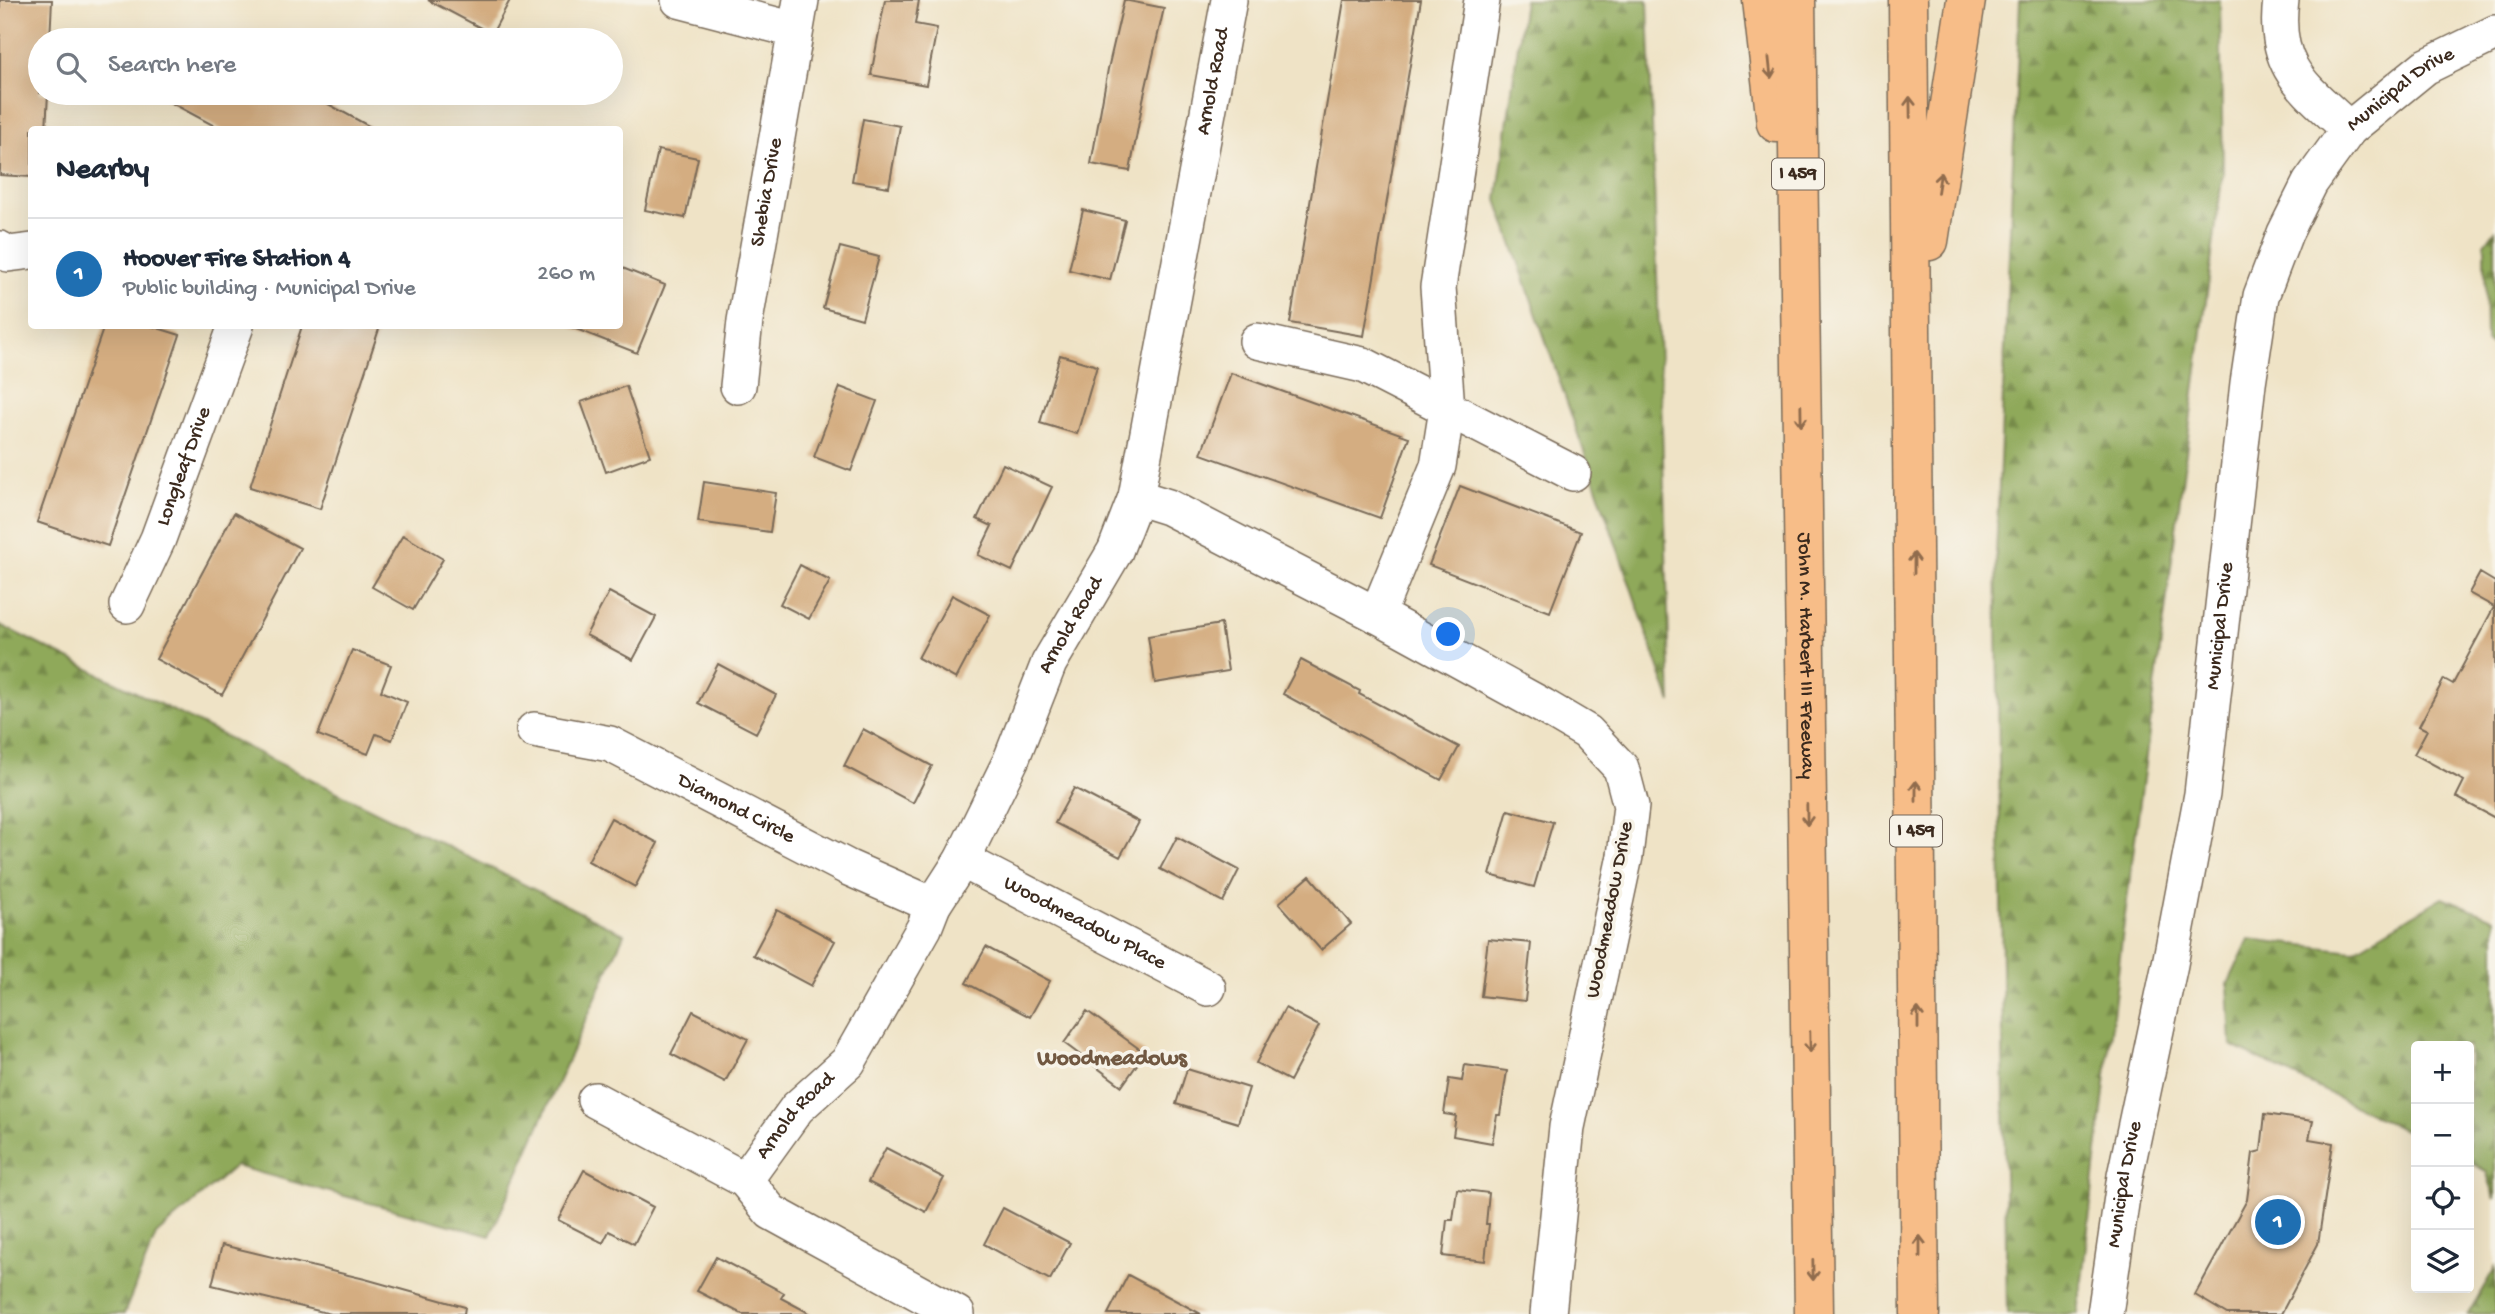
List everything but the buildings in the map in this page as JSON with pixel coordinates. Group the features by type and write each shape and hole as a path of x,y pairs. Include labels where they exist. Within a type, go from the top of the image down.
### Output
{"highway":[{"path":"1762,0 1800,348"},
{"name":"John M. Harbert III Freeway","path":"1796,0 1814,1314"},
{"name":"I 459","path":"1908,0 1920,1314"},
{"path":"1913,347 1966,0"}],"street":[{"path":"679,0 798,15"},
{"name":"Arnold Road","path":"745,1180 797,1108 848,1062 923,928 933,905 962,860 1011,761 1049,663 1115,551 1136,497 1229,0"},
{"path":"1377,615 1438,466 1447,409 1438,287 1482,0"},
{"path":"2281,0 2280,45 2291,71 2349,129"},
{"name":"Shebia Drive","path":"738,386 745,321 798,15"},
{"name":"Municipal Drive","path":"2105,1314 2125,1176 2171,964 2202,794 2248,383 2262,296 2285,233 2311,183 2349,129 2424,67 2495,33"},
{"path":"0,248 8,254 28,252"},
{"name":"Longleaf Drive","path":"127,606 158,539 235,329"},
{"path":"1257,341 1363,365 1573,473"},
{"name":"Woodmeadow Drive","path":"1136,497 1168,507 1377,615 1587,732 1621,768 1632,806 1625,856 1567,1127 1548,1314"},
{"name":"Diamond Circle","path":"534,730 610,744 849,868 933,905"},
{"name":"Woodmeadow Place","path":"962,860 1208,988"},
{"path":"595,1100 745,1180 771,1212 953,1313"}],"green space":[{"path":"1524,0 1648,0 1671,703 1497,200"},
{"path":"2020,0 2220,0 2223,172 2122,938 2078,1314 2007,1314 1996,554"},
{"path":"2495,230 2495,347 2486,342 2485,244"},
{"path":"0,625 624,934 490,1236 235,1166 156,1235 124,1314 0,1314"},
{"path":"2443,897 2495,919 2495,1199 2486,1171 2474,1165 2474,1041 2411,1041 2411,1134 2231,1045 2228,984 2249,939 2353,951"},
{"path":"2495,1268 2495,1314 2468,1314"}],"place":[{"name":"Hoover Fire Station 4","path":"2278,1222"}],"district":[{"name":"Woodmeadows","path":"1112,1059"}]}
